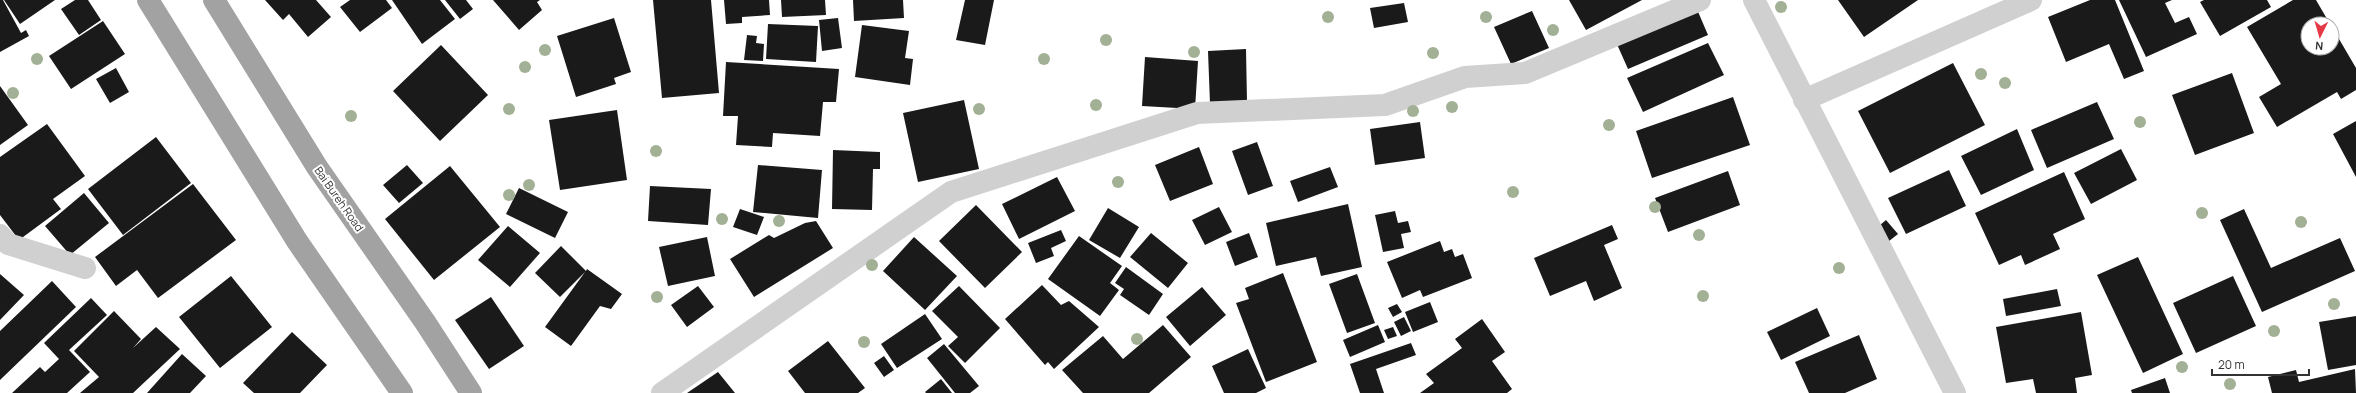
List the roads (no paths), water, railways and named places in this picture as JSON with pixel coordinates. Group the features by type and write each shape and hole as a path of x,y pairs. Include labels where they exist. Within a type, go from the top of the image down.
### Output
{"highway":[{"path":"148,0 297,241 402,393"},
{"name":"Bai Bureh Road","path":"214,0 317,167 425,322 471,393"}],"street":[{"path":"662,393 951,192 1198,113 1385,105 1465,77 1525,73 1700,0"},
{"path":"1754,0 1955,393"},
{"path":"1804,100 2031,0"},
{"path":"0,235 8,244 85,268"}]}
